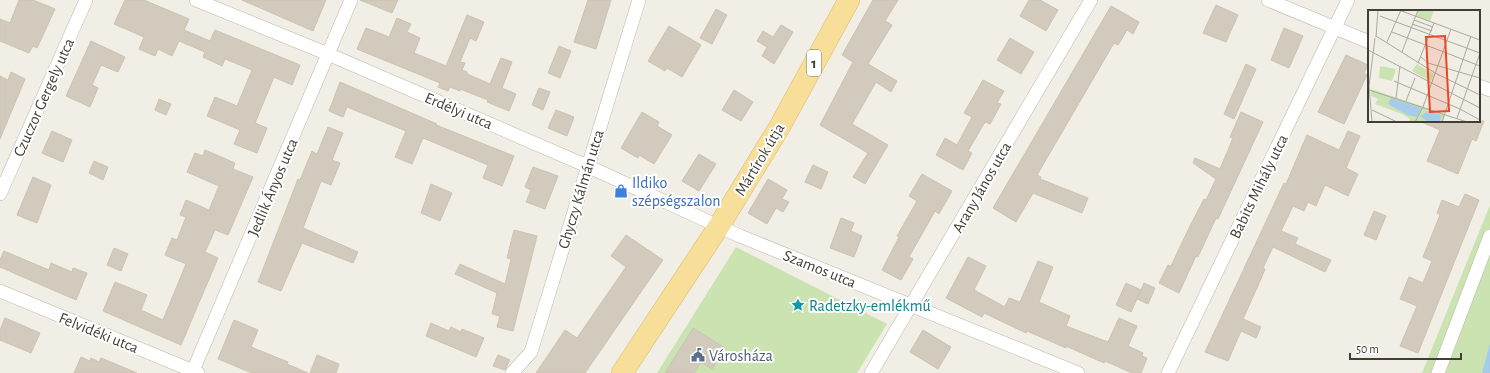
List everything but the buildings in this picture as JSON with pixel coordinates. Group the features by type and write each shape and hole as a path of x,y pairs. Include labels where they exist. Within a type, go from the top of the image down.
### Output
{"main road":[{"name":"Mártírok útja","path":"622,373 719,226 780,126 848,0"}],"street":[{"name":"Czuczor Gergely utca","path":"0,194 86,0"},
{"name":"Erdélyi utca","path":"196,0 328,54 587,166 719,226"},
{"name":"Jedlik Ányos utca","path":"194,372 351,0"},
{"name":"Ghyczy Kálmán utca","path":"512,373 531,352 639,0"},
{"name":"Arany János utca","path":"871,373 1091,0"},
{"path":"1268,0 1368,42"},
{"name":"Babits Mihály utca","path":"1168,373 1348,0"},
{"path":"1480,86 1490,90"},
{"name":"Szamos utca","path":"719,226 1078,373"},
{"path":"1438,373 1490,236"},
{"name":"Felvidéki utca","path":"0,291 194,372"}],"green space":[{"path":"1490,205 1490,373 1422,373"},
{"path":"736,247 887,324 857,373 657,373"}],"water":[{"path":"1490,343 1490,373 1482,373"}],"place":[{"name":"Ildiko szépségszalon","path":"621,191"},
{"name":"Radetzky-emlékmű","path":"798,305"},
{"name":"Városháza","path":"698,355"}]}
